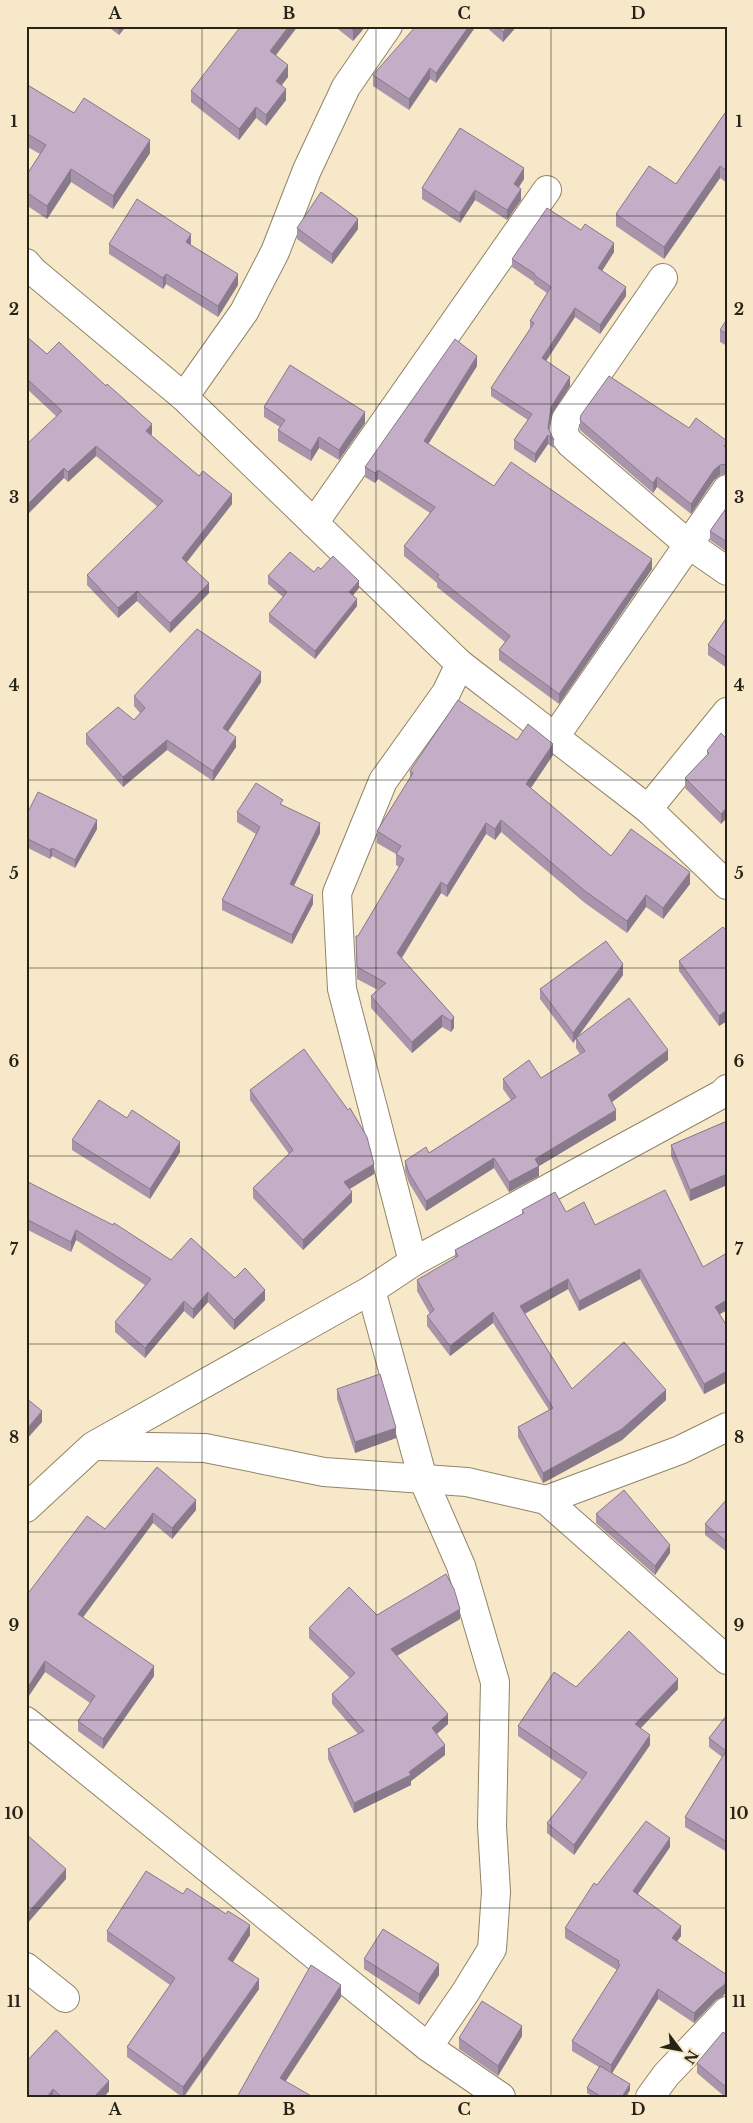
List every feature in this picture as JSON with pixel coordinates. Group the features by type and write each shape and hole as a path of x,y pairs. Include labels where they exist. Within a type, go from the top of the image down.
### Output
{"street":[{"path":"184,397 244,312 275,252 307,170 346,87 388,26"},
{"path":"314,523 547,190"},
{"path":"26,263 33,271 184,397 460,664 554,738 648,808 727,885"},
{"path":"663,278 566,419 563,434 570,443 688,544 727,571"},
{"path":"554,738 727,489"},
{"path":"413,1262 342,989 337,893 383,781 446,693 460,664"},
{"path":"648,808 727,712"},
{"path":"26,1508 94,1446 371,1290 413,1262 722,1094 727,1089"},
{"path":"371,1290 423,1479 461,1566 496,1682 492,1826 496,1892 492,1949 428,2047"},
{"path":"546,1500 680,1450 727,1427"},
{"path":"94,1446 205,1448 324,1472 467,1482 546,1500 727,1660"},
{"path":"26,1721 428,2047 501,2097"},
{"path":"26,1967 66,1998"},
{"path":"650,2097 666,2075 727,2011"}],"building":[{"path":"241,26 289,26 270,51 288,65 276,81 286,89 266,115 256,107 239,129 191,91"},
{"path":"416,26 469,26 436,73 430,68 409,99 373,75"},
{"path":"496,26 508,26 503,32"},
{"path":"26,84 74,113 84,98 150,140 113,196 71,169 47,206 26,192 26,176 46,145 26,133"},
{"path":"727,110 727,171 720,166 664,247 616,214 649,166 676,184"},
{"path":"460,128 524,168 514,184 521,189 507,210 475,190 460,213 422,188"},
{"path":"321,192 358,219 332,254 297,228"},
{"path":"137,199 191,234 186,242 238,274 218,306 166,274 163,278 109,244"},
{"path":"547,208 581,230 585,224 614,243 598,268 626,287 600,325 575,308 542,358 570,377 551,407 548,428 554,440 548,435 535,454 514,440 532,414 491,388 534,323 530,321 551,287 512,259"},
{"path":"727,319 727,334 720,330"},
{"path":"26,336 47,354 59,342 106,386 107,384 152,424 146,431 199,476 203,471 232,494 182,558 209,583 170,623 137,591 118,608 87,575 163,501 96,446 68,472 64,468 26,506 26,445 62,411 26,378"},
{"path":"455,339 477,356 424,441 494,486 511,462 652,559 559,694 499,650 510,636 437,577 439,575 404,546 435,507 378,470 375,473 365,467"},
{"path":"290,365 365,412 339,450 319,437 311,451 278,430 285,420 264,407"},
{"path":"609,376 689,428 696,418 727,441 724,446 727,448 727,464 720,465 714,470 691,504 657,477 653,483 580,420 581,415"},
{"path":"727,507 727,542 710,531"},
{"path":"290,552 314,572 318,567 321,569 333,556 359,581 349,592 357,599 315,651 269,614 287,592 268,576"},
{"path":"727,617 727,658 708,645"},
{"path":"197,629 261,672 223,728 236,737 213,771 167,740 123,777 86,734 118,707 134,720 145,708 134,696"},
{"path":"458,700 517,740 528,724 553,744 526,784 611,856 631,829 690,872 663,908 646,895 627,921 585,891 501,820 495,829 486,823 447,886 441,882 397,953 454,1017 451,1021 442,1015 412,1042 371,996 386,983 357,967 356,936 358,936 404,859 396,854 401,846 377,831 413,773 410,771"},
{"path":"721,733 727,739 727,807 721,814 685,778 709,753 707,751"},
{"path":"256,783 283,800 280,804 320,823 290,884 313,895 292,935 222,900 260,827 237,812"},
{"path":"38,792 97,820 75,860 52,848 50,850 26,838 26,816"},
{"path":"723,927 727,931 727,1010 719,1016 679,961"},
{"path":"606,941 623,964 573,1033 540,989"},
{"path":"629,998 668,1050 608,1095 616,1110 535,1159 539,1166 509,1182 494,1158 426,1201 409,1173 405,1161 426,1147 429,1153 516,1097 503,1079 529,1060 541,1078 585,1051 576,1038"},
{"path":"304,1049 348,1110 350,1108 367,1137 374,1164 344,1182 352,1192 303,1240 253,1188 293,1150 250,1090"},
{"path":"99,1100 127,1118 132,1110 180,1142 150,1189 72,1140"},
{"path":"727,1121 727,1174 690,1190 671,1145"},
{"path":"26,1181 113,1225 114,1223 171,1260 191,1238 235,1278 245,1268 265,1290 234,1320 208,1292 193,1309 184,1301 145,1348 115,1322 151,1279 76,1230 71,1242 26,1219"},
{"path":"665,1190 703,1267 727,1253 727,1300 715,1307 727,1326 727,1371 704,1384 640,1269 579,1301 568,1279 520,1306 572,1389 624,1342 666,1390 622,1429 543,1473 518,1427 553,1408 493,1312 450,1346 427,1316 434,1310 417,1280 458,1256 455,1250 524,1213 522,1210 555,1192 566,1212 584,1202 595,1225"},
{"path":"380,1374 396,1428 355,1442 337,1389"},
{"path":"26,1398 42,1411 26,1430"},
{"path":"157,1467 196,1500 172,1528 153,1513 78,1614 154,1666 103,1739 78,1721 95,1696 45,1661 26,1690 26,1596 87,1516 105,1529"},
{"path":"624,1490 670,1545 655,1566 596,1514"},
{"path":"727,1499 727,1542 705,1524"},
{"path":"446,1574 454,1589 460,1609 391,1649 448,1714 432,1728 445,1745 409,1772 411,1775 354,1803 328,1749 364,1731 332,1694 355,1673 309,1628 349,1587 377,1615"},
{"path":"629,1631 678,1679 635,1724 650,1735 574,1845 547,1823 587,1773 518,1726 554,1672 576,1687"},
{"path":"727,1715 727,1842 685,1817 726,1751 709,1738"},
{"path":"646,1821 670,1838 633,1891 681,1926 672,1938 727,1975 727,1981 694,2013 658,1989 611,2065 572,2041 620,1965 619,1961 565,1928 594,1883 597,1885"},
{"path":"26,1834 66,1869 26,1915"},
{"path":"146,1871 183,1894 187,1888 226,1914 228,1911 250,1925 228,1959 259,1979 183,2087 127,2047 175,1978 107,1931"},
{"path":"383,1929 439,1964 419,1994 364,1959"},
{"path":"311,1965 341,1985 280,2078 313,2097 237,2097"},
{"path":"482,2001 522,2026 498,2066 459,2038"},
{"path":"56,2030 109,2081 94,2097 62,2097 53,2089 47,2097 26,2097 26,2062"},
{"path":"723,2032 727,2035 727,2088 697,2063"},
{"path":"600,2066 630,2084 622,2097 602,2097 587,2088"}]}
